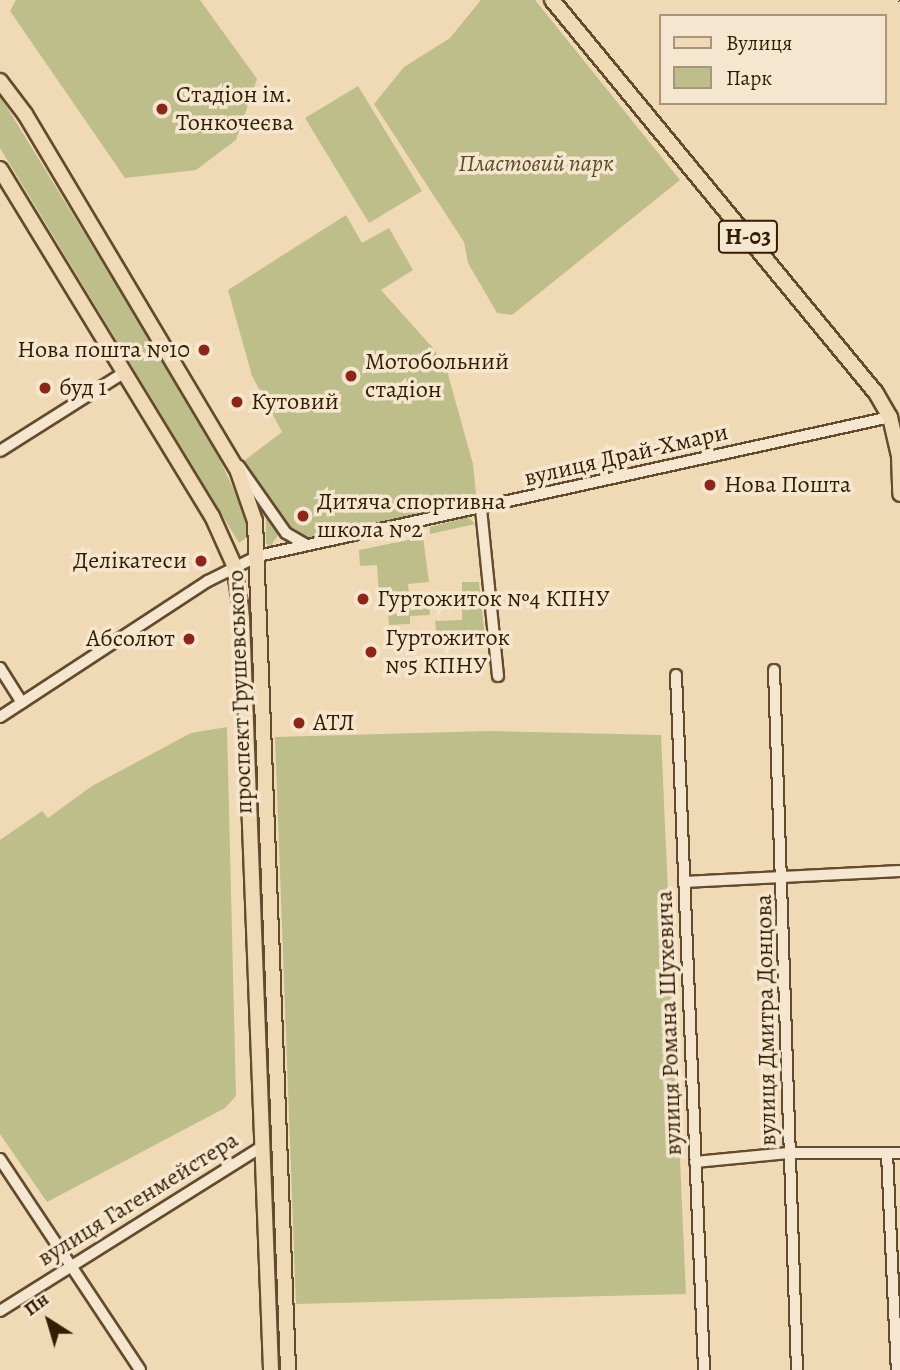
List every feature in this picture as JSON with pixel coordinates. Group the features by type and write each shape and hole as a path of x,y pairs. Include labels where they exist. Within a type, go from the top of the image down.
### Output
{"main road":[{"name":"Н-03","path":"552,0 864,377 890,417 899,456 900,494"},
{"name":"проспект Грушевського","path":"0,81 24,114 215,436 249,499 258,556 288,1370"},
{"name":"проспект Грушевського","path":"0,169 212,516 234,565 242,618 271,1370"}],"street":[{"path":"0,451 125,372"},
{"name":"вулиця Драй-Хмари","path":"0,717 234,565 258,556 890,417"},
{"path":"215,436 286,533 309,545"},
{"path":"481,509 498,676"},
{"path":"0,668 22,703"},
{"name":"вулиця Дмитра Донцова","path":"774,670 783,875 797,1370"},
{"name":"вулиця Романа Шухевича","path":"676,675 704,1370"},
{"path":"684,882 900,871"},
{"name":"вулиця Гагенмейстера","path":"0,1311 263,1146"},
{"path":"695,1161 789,1153 900,1153"},
{"path":"887,1153 897,1370"},
{"path":"0,1159 140,1370"}],"green space":[{"name":"Стадіон ім. Тонкочеєва","path":"16,0 200,0 257,79 236,140 196,170 125,178 10,11"},
{"name":"Пластовий парк","path":"481,0 535,0 680,180 512,315 497,313 468,263 464,242 374,104 404,67 450,38"},
{"path":"358,86 422,191 369,223 305,118"},
{"path":"0,96 207,433 247,517 249,536 239,543 0,148"},
{"name":"Мотобольний стадіон","path":"346,215 362,243 389,228 413,270 381,290 433,348 447,371 473,464 477,504 304,540 289,531 244,461 282,432 252,376 228,290"},
{"path":"266,513 279,534 270,547 266,543"},
{"path":"468,517 475,524 430,534 430,527"},
{"path":"423,537 429,582 408,584 409,594 379,596 377,565 360,566 359,550"},
{"path":"462,582 479,582 485,638 449,640 436,630 435,621 462,620"},
{"path":"429,602 430,615 410,616 410,624 389,625 388,614 409,613 409,604"},
{"path":"227,727 236,1096 225,1108 47,1202 0,1134 0,840 42,811 48,818 92,786 191,733"},
{"path":"489,731 661,735 686,1294 296,1304 275,737"}],"place":[{"name":"Стадіон ім. Тонкочеєва","path":"162,109"},
{"name":"Нова пошта №10","path":"204,350"},
{"name":"Мотобольний стадіон","path":"351,376"},
{"name":"буд 1","path":"45,388"},
{"name":"Кутовий","path":"237,402"},
{"name":"Нова Пошта","path":"710,485"},
{"name":"Дитяча спортивна школа №2","path":"303,516"},
{"name":"Делікатеси","path":"201,561"},
{"name":"Гуртожиток №4 КПНУ","path":"363,599"},
{"name":"Абсолют","path":"189,639"},
{"name":"Гуртожиток №5 КПНУ","path":"371,652"},
{"name":"АТЛ","path":"299,723"}]}
